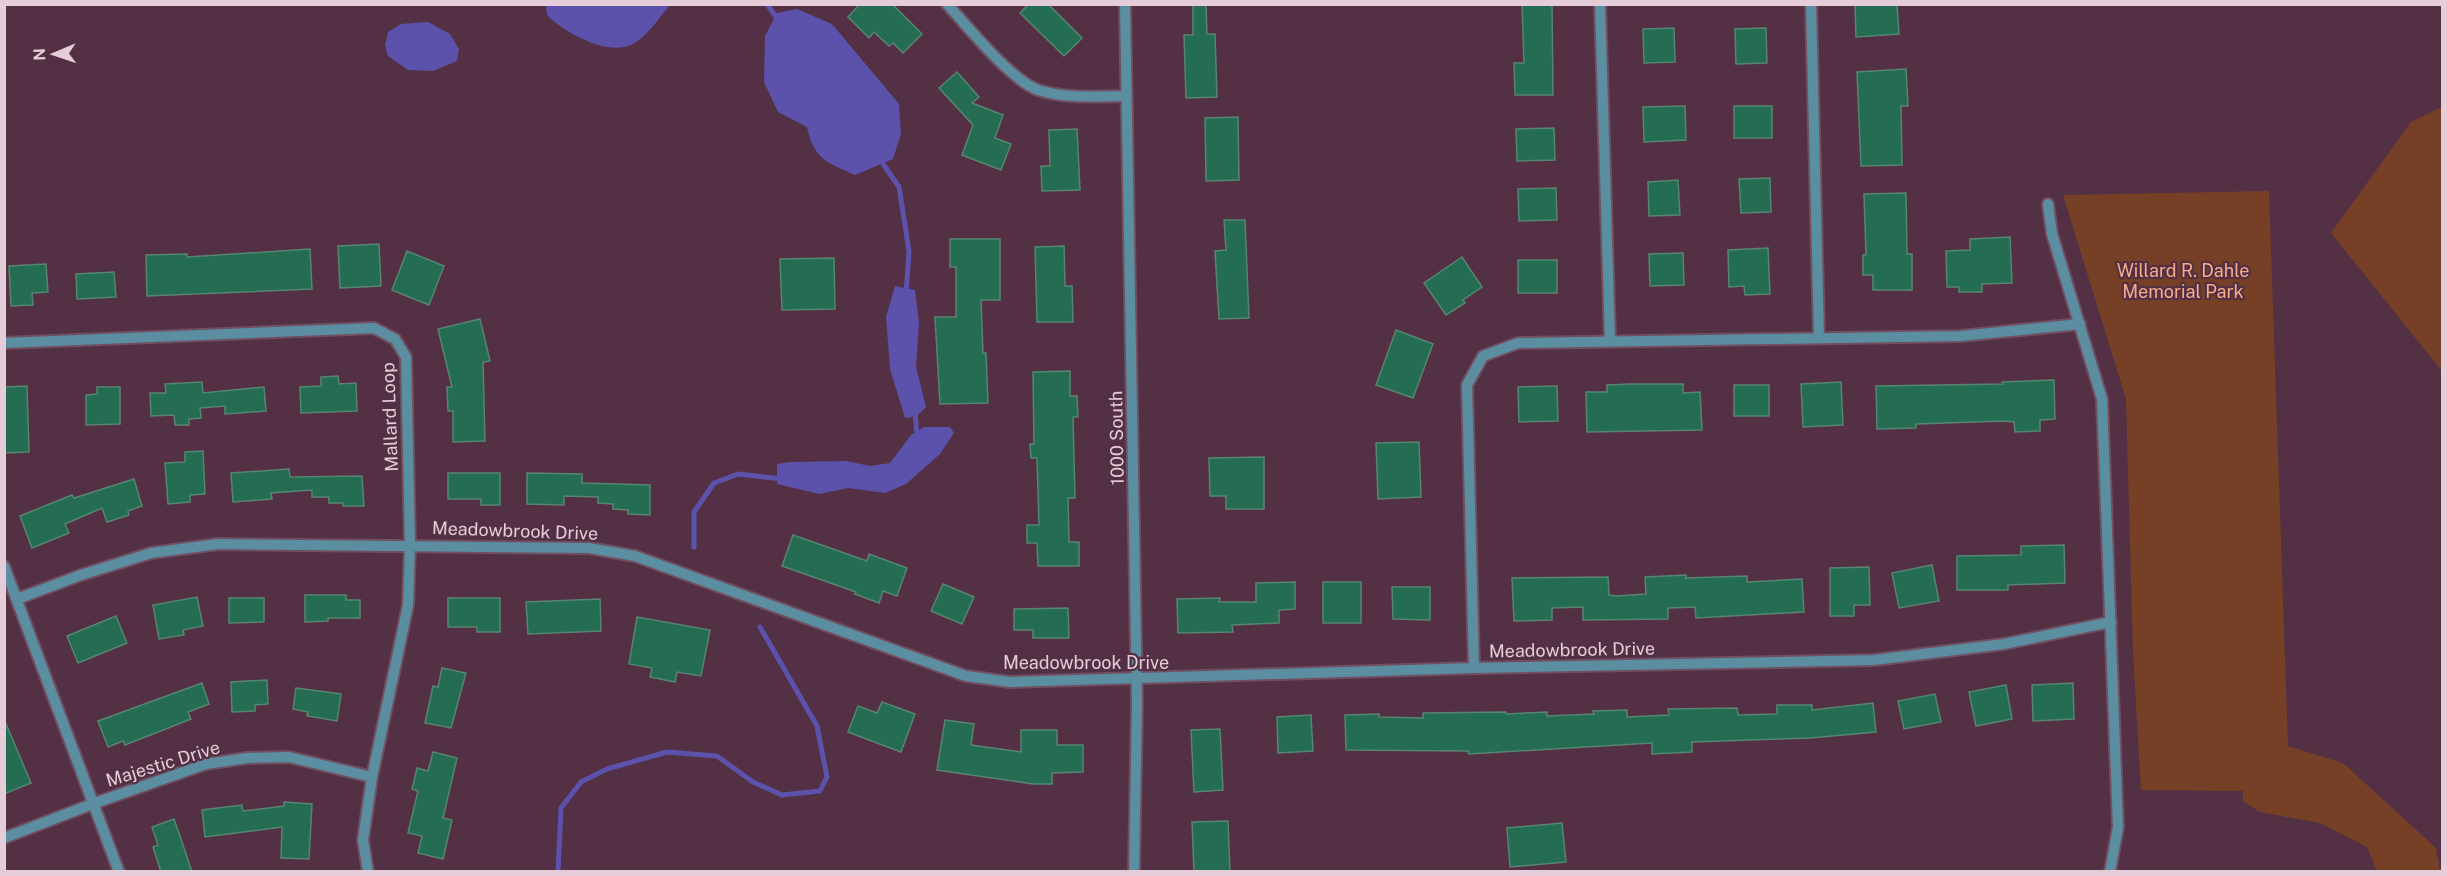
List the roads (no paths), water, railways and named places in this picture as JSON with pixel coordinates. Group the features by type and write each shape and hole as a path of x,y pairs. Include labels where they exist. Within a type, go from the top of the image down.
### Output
{"street":[{"path":"947,4 1014,74 1037,90 1061,95 1126,96"},
{"name":"1000 South","path":"1125,4 1137,680 1134,872"},
{"path":"1600,4 1610,341"},
{"path":"1811,4 1819,338"},
{"path":"2048,204 2052,234 2102,399 2118,827 2110,872"},
{"path":"1474,668 1467,385 1483,356 1518,343 1961,336 2080,324"},
{"name":"Mallard Loop","path":"4,343 374,328 395,339 406,357 410,545 408,605 372,777 363,840 368,872"},
{"name":"Meadowbrook Drive","path":"17,599 81,575 163,551 218,544 589,548 635,555 966,676 1010,682 1137,680 1474,668 1874,660 2004,644 2111,622"},
{"path":"4,566 95,803 119,872"},
{"name":"Majestic Drive","path":"4,838 206,764 247,758 290,757 372,777"}],"waterway":[{"path":"767,4 778,20"},
{"path":"879,158 899,187 909,251 906,295"},
{"path":"915,411 917,437"},
{"path":"694,547 694,512 714,483 738,474 783,479"},
{"path":"558,872 561,808 581,782 607,769 667,752 717,756 753,782 782,795 820,791 827,777 817,726 760,627"}],"park label":[{"name":"Willard R. Dahle Memorial Park","path":"2183,281"}]}
